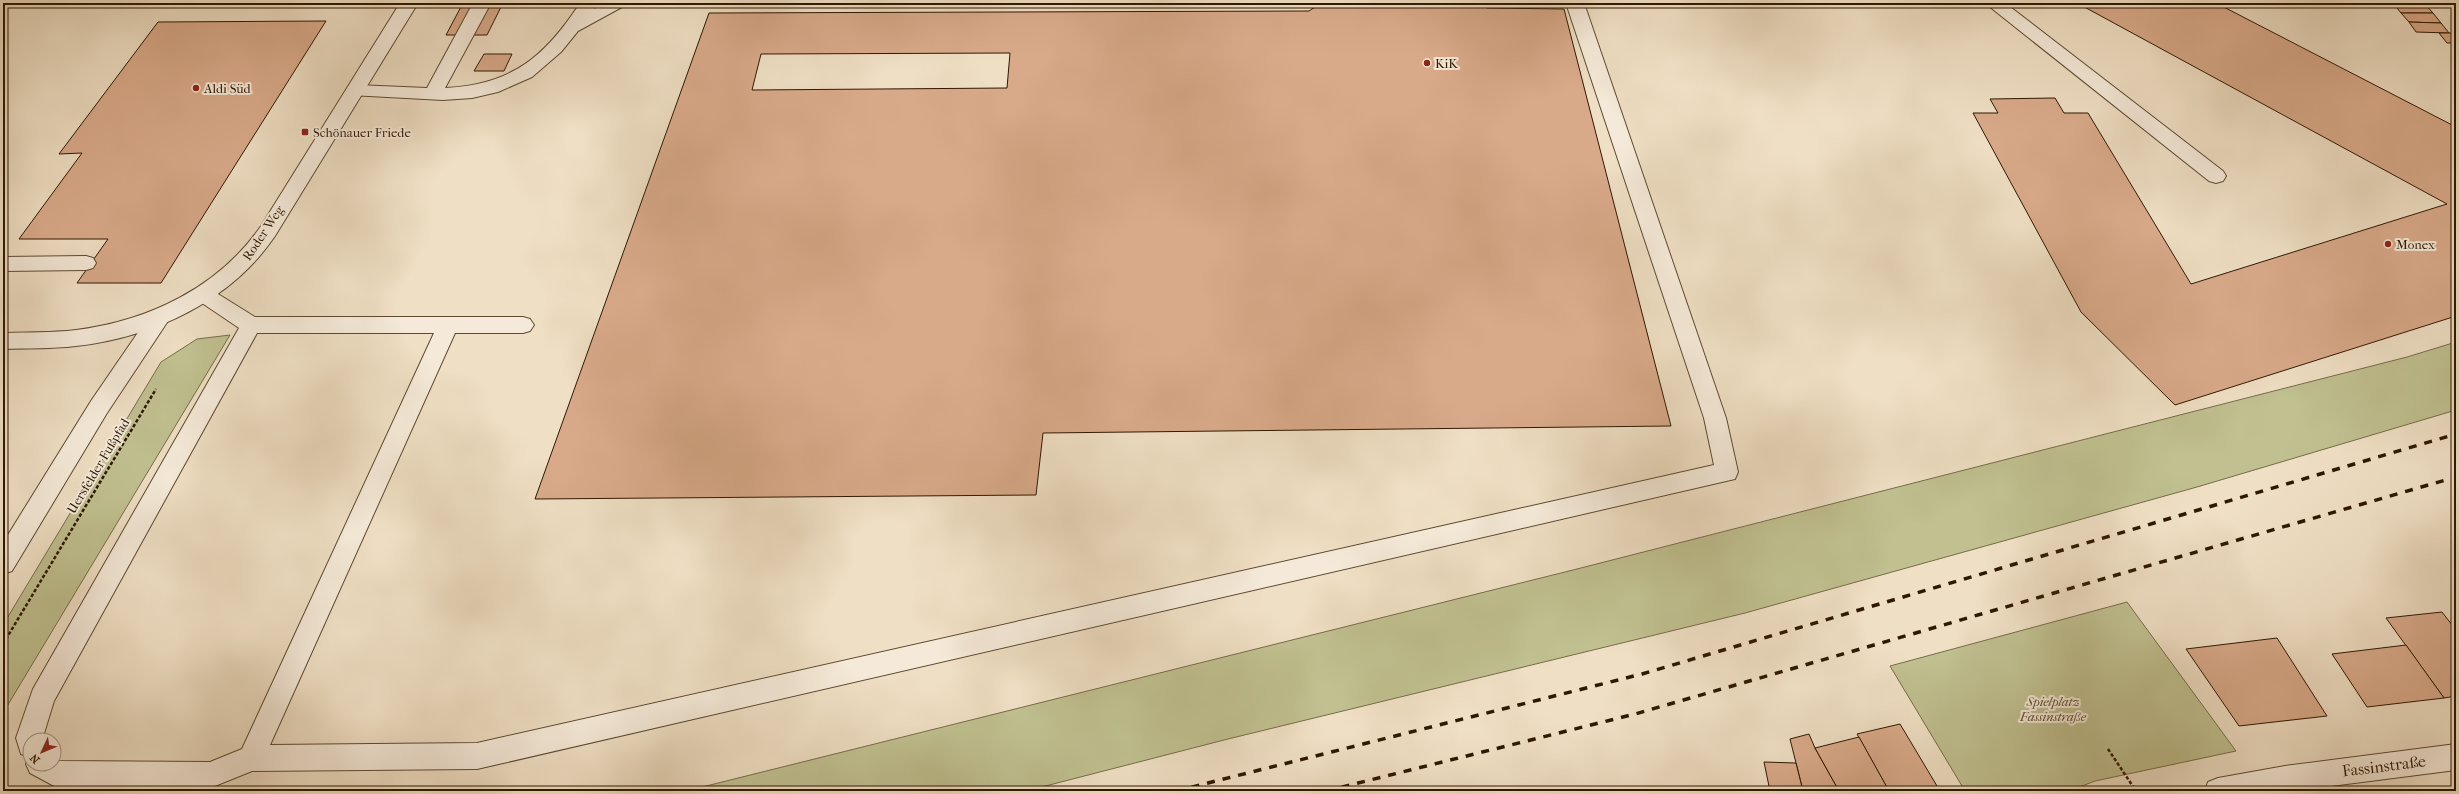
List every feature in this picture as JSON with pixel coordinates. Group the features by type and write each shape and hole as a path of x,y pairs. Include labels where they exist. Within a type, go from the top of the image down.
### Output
{"street":[{"name":"Roder Weg","path":"3,341 84,337 129,328 159,318 203,294 241,266 260,242 356,91 409,3"},
{"path":"433,93 482,3"},
{"path":"573,29 589,3"},
{"path":"356,91 433,93 473,92 504,84 531,70 573,29 616,3"},
{"path":"53,772 56,774 210,775 251,758 477,756 1727,472 1715,418 1575,3"},
{"path":"1994,3 2216,176"},
{"path":"3,264 86,263"},
{"path":"203,294 251,325 523,325"},
{"path":"3,564 99,407 159,318"},
{"path":"30,732 42,697 251,325"},
{"path":"251,758 448,325"},
{"name":"Fassinstraße","path":"2218,791 2285,779 2456,757"}],"path":[{"name":"Uersfelder Fußpfad","path":"3,644 157,386"},
{"path":"2108,749 2136,791"}],"green space":[{"path":"230,335 3,713 3,625 161,362 197,339"},
{"path":"2456,342 2456,410 2197,487 1745,613 1228,739 1026,791 686,791 1573,570 2407,357"},
{"name":"Spielplatz Fassinstraße","path":"2127,602 2236,751 2095,781 2069,791 1965,791 1890,666"}],"building":[{"path":"463,3 503,3 487,35 446,35"},
{"path":"1321,3 1478,3 1487,8 1564,9 1671,426 1043,433 1036,495 535,499 709,13 1309,11","holes":["1010,53 1007,88 752,90 761,54"]},
{"name":"Monex","path":"2077,3 2216,3 2456,127 2456,316 2175,405 2081,312 1973,113 1998,113 1990,99 2055,98 2064,113 2088,113 2191,284 2447,204"},
{"path":"2393,3 2425,4 2433,13 2401,13"},
{"path":"2401,13 2433,13 2441,23 2409,22"},
{"name":"Aldi Süd","path":"326,21 161,283 77,283 108,239 19,239 82,153 59,154 158,22"},
{"path":"2409,22 2441,23 2449,33 2416,32"},
{"path":"2439,33 2456,33 2456,43 2447,43"},
{"path":"484,54 512,54 504,71 474,71"},
{"path":"2442,612 2456,630 2456,696 2444,698 2386,618"},
{"path":"2277,638 2327,716 2239,726 2186,649"},
{"path":"2406,645 2444,698 2367,707 2332,654"},
{"path":"1900,724 1940,791 1889,791 1857,734"},
{"path":"1809,734 1815,748 1839,791 1803,791 1790,739"},
{"path":"1859,737 1889,791 1839,791 1815,748"},
{"path":"1764,762 1796,763 1803,791 1770,791"}],"railway":[{"path":"1176,791 1642,674 2456,434"},
{"path":"1326,791 1635,714 2456,477"}],"place":[{"name":"KiK","path":"1427,63"},
{"name":"Aldi Süd","path":"196,88"},
{"name":"Schönauer Friede","path":"305,132"},
{"name":"Monex","path":"2388,244"}]}
